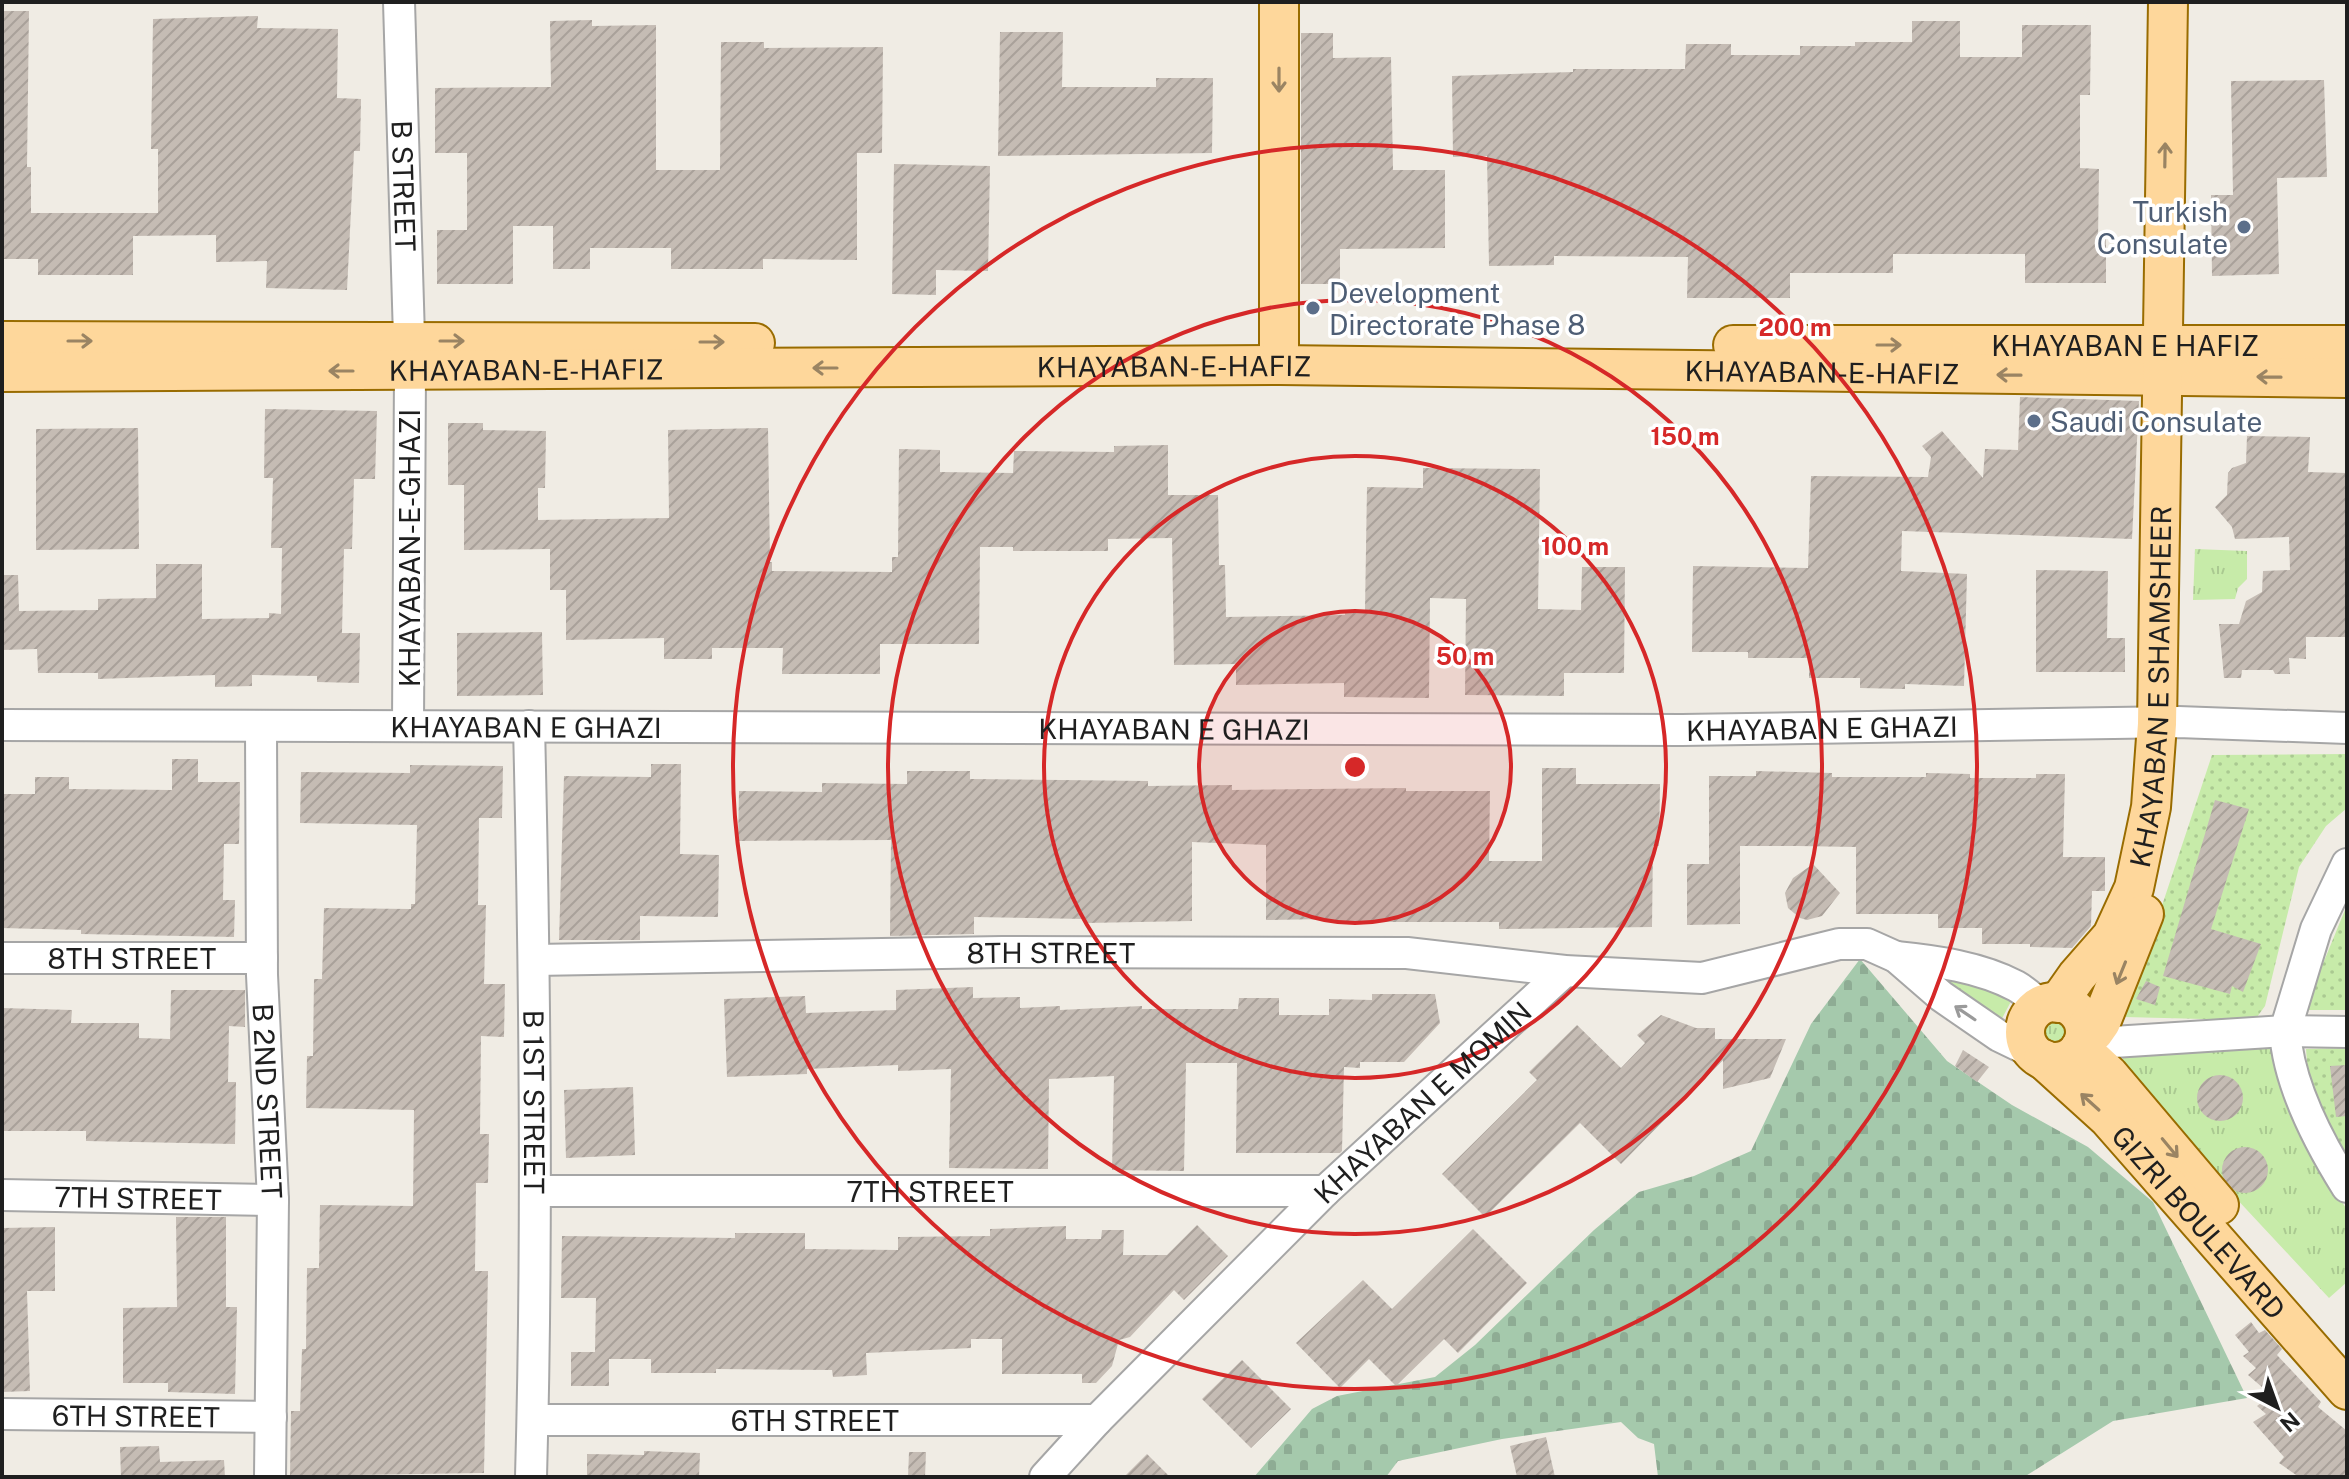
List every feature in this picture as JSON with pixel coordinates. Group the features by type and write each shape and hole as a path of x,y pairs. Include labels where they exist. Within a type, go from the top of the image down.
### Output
{"main road":[{"path":"1279,2 1279,353"},
{"name":"KHAYABAN E SHAMSHEER","path":"2082,1044 2101,1022 2163,860 2175,794 2168,723 2173,360 2168,2"},
{"name":"KHAYABAN-E-HAFIZ","path":"2,341 409,356"},
{"name":"KHAYABAN-E-HAFIZ","path":"2,372 409,356 945,343 1279,353"},
{"name":"KHAYABAN E HAFIZ","path":"1279,353 1543,345 2173,360 2347,345"},
{"path":"2173,360 2347,378"},
{"name":"KHAYABAN E SHAMSHEER","path":"2050,1004 2112,936 2134,888 2168,723"},
{"path":"2050,1004 2070,1007 2080,1015 2085,1027 2082,1044 2064,1061 2037,1056 2027,1043 2027,1023 2031,1015 2050,1004"},
{"name":"GIZRI BOULEVARD","path":"2082,1044 2347,1356"},
{"name":"GIZRI BOULEVARD","path":"2037,1056 2108,1118 2347,1390"}],"street":[{"name":"B STREET","path":"399,2 409,356"},
{"name":"KHAYABAN-E-GHAZI","path":"408,725 409,356"},
{"name":"KHAYABAN E GHAZI","path":"2,725 1682,730 2168,723 2347,728"},
{"name":"B 1ST STREET","path":"529,726 535,960 536,1191 531,1477"},
{"name":"B 2ND STREET","path":"261,727 262,958 273,1200 270,1477"},
{"path":"2347,864 2316,929 2285,1031 2286,1048 2296,1081 2330,1159 2347,1187"},
{"path":"1565,971 1702,978 1839,944 1867,944 1896,957 1941,996 1999,1036 2037,1056"},
{"name":"8TH STREET","path":"535,960 1002,952 1407,953 1565,971"},
{"path":"1896,957 1944,961 2016,986 2050,1004"},
{"name":"8TH STREET","path":"2,958 262,958"},
{"name":"KHAYABAN E MOMIN","path":"1045,1477 1097,1420 1325,1191 1565,971"},
{"path":"2082,1044 2285,1031 2347,1032"},
{"name":"7TH STREET","path":"536,1191 1325,1191"},
{"name":"7TH STREET","path":"2,1195 273,1200"},
{"name":"6TH STREET","path":"2,1414 271,1417"},
{"name":"6TH STREET","path":"533,1420 1097,1420"}],"green space":[{"path":"2195,549 2247,551 2247,579 2238,588 2235,599 2193,600"},
{"path":"2347,754 2347,808 2326,826 2299,867 2265,1006 2257,1017 2242,1020 2125,1017 2212,755"},
{"path":"2347,905 2347,1010 2304,1010"},
{"path":"1860,959 1947,1061 2012,1105 2088,1147 2153,1202 2247,1398 2113,1421 2024,1477 1658,1477 1654,1444 1638,1438 1621,1422 1502,1439 1398,1461 1386,1477 1254,1477 1312,1409 1337,1396 1435,1377 1475,1345 1594,1230 1639,1192 1694,1176 1751,1151 1811,1024"},
{"path":"1930,969 2016,992 1998,1026"},
{"path":"2052,1014 2064,1019 2069,1031 2064,1043 2052,1048 2040,1043 2035,1031 2040,1019"},
{"path":"2276,1041 2321,1168 2347,1210 2347,1282 2329,1298 2124,1078 2122,1046"},
{"path":"2347,1048 2347,1169 2309,1087 2306,1049"}],"building":[{"path":"2,11 29,11 27,167 31,167 31,213 158,213 158,149 151,149 153,19 258,16 257,28 338,29 337,98 361,99 360,151 354,151 347,290 266,288 267,261 216,262 216,235 133,236 133,275 38,275 38,259 2,259"},
{"path":"592,20 592,26 656,25 656,170 720,170 721,42 764,42 764,48 883,47 882,153 857,153 857,260 763,259 763,269 671,269 671,248 590,248 590,269 553,269 553,226 513,226 513,284 437,284 437,230 467,230 467,153 435,153 435,88 551,87 550,21"},
{"path":"1912,21 1960,21 1960,57 2022,57 2022,25 2091,25 2090,95 2080,95 2080,168 2099,169 2098,239 2106,239 2106,283 2025,283 2025,254 1893,254 1893,273 1790,273 1790,298 1687,298 1688,257 1554,256 1554,265 1489,266 1487,156 1453,157 1452,76 1573,72 1573,69 1685,69 1686,44 1731,44 1731,55 1800,55 1800,46 1912,42"},
{"path":"1000,32 1063,32 1062,87 1156,87 1156,78 1213,78 1212,153 998,156"},
{"path":"1301,33 1333,33 1333,58 1391,57 1393,170 1445,170 1445,248 1340,249 1340,284 1301,284"},
{"path":"2324,80 2327,177 2277,178 2279,274 2212,276 2211,195 2233,195 2231,81"},
{"path":"894,164 990,166 988,271 936,270 936,295 892,294"},
{"path":"2020,397 2139,401 2132,539 1902,531 1901,571 1967,574 1964,686 1905,684 1905,689 1860,688 1860,678 1809,678 1809,658 1748,658 1748,652 1692,652 1693,566 1808,568 1811,476 1928,477 1931,457 1922,446 1942,431 1983,478 1985,449 2018,450"},
{"path":"265,409 377,411 375,479 354,479 352,549 344,549 342,633 360,633 359,683 317,682 317,676 252,675 252,686 215,687 215,675 98,679 98,673 38,673 37,649 2,650 2,575 18,575 19,611 98,610 98,599 156,598 156,564 202,564 202,619 269,618 269,613 281,614 282,548 271,548 273,478 264,478"},
{"path":"448,423 483,423 483,430 546,431 545,488 538,488 538,520 669,518 668,430 768,428 772,571 892,572 892,557 898,557 899,449 940,450 940,472 1013,473 1014,451 1114,452 1114,446 1168,445 1168,495 1218,495 1219,565 1225,565 1226,617 1345,615 1345,610 1365,610 1367,487 1423,488 1423,468 1540,469 1538,609 1581,610 1582,567 1625,567 1624,673 1564,673 1564,696 1465,695 1466,599 1430,598 1429,698 1344,697 1344,683 1236,685 1236,664 1174,665 1172,538 1108,539 1108,551 1013,551 1013,547 980,547 979,644 880,644 880,674 782,674 783,648 712,648 712,659 664,659 664,638 566,640 566,590 550,590 550,549 464,550 464,485 448,485"},
{"path":"138,428 139,549 36,550 36,429"},
{"path":"2247,436 2310,437 2308,472 2347,473 2347,637 2306,637 2306,659 2289,658 2290,674 2275,674 2273,670 2242,670 2241,678 2224,678 2219,624 2239,624 2246,601 2262,592 2263,571 2290,570 2289,537 2235,539 2232,527 2215,507 2227,495 2228,473 2232,468 2246,463"},
{"path":"2036,570 2108,571 2107,638 2125,638 2125,672 2036,672"},
{"path":"542,632 543,695 457,696 457,633"},
{"path":"172,759 198,759 198,782 240,782 239,844 224,844 223,900 235,900 234,937 81,934 81,930 2,928 2,794 35,794 35,777 69,777 69,789 172,790"},
{"path":"651,764 681,764 680,854 719,855 718,917 640,916 640,940 559,940 564,776 651,777"},
{"path":"410,765 503,766 502,818 479,818 478,905 486,905 484,984 505,984 504,1037 481,1036 480,1134 489,1134 488,1183 476,1183 475,1271 488,1271 484,1473 290,1476 291,1411 300,1411 302,1349 306,1349 307,1268 319,1268 320,1205 413,1206 414,1110 306,1108 307,1056 313,1056 314,979 322,979 324,908 411,909 411,904 415,904 417,825 300,823 301,772 410,773"},
{"path":"1542,768 1576,768 1576,784 1660,784 1659,846 1653,846 1652,927 1499,929 1499,922 1266,920 1266,845 1192,842 1192,921 1086,923 1086,919 974,917 974,934 890,936 891,840 738,841 739,791 822,792 822,783 907,784 907,771 970,771 970,779 1148,781 1148,786 1232,785 1232,790 1406,788 1406,791 1490,791 1489,861 1542,861"},
{"path":"1756,771 1832,773 1832,777 1926,777 1926,773 1970,774 1970,778 2036,778 2036,774 2065,774 2063,857 2105,857 2105,891 2092,891 2091,926 2072,948 2030,947 2030,944 1982,944 1982,928 1938,928 1938,914 1856,914 1856,847 1798,846 1740,846 1740,924 1687,925 1687,864 1709,864 1709,776 1756,776"},
{"path":"2215,800 2249,809 2211,929 2261,944 2243,992 2232,986 2230,994 2163,976"},
{"path":"1813,864 1840,893 1822,916 1807,920 1788,908 1785,893 1793,878"},
{"path":"2146,981 2160,987 2155,1005 2136,999"},
{"path":"973,987 973,998 1020,997 1020,1008 1060,1006 1060,1010 1142,1006 1142,1009 1238,1009 1239,998 1279,998 1279,1015 1329,1015 1329,999 1372,1000 1372,994 1435,994 1440,1023 1404,1062 1360,1062 1360,1068 1344,1067 1340,1153 1236,1153 1237,1063 1186,1063 1184,1171 1112,1170 1114,1076 1049,1079 1048,1169 949,1168 951,1069 898,1071 898,1065 807,1069 807,1074 727,1077 724,999 805,996 806,1013 896,1010 896,990"},
{"path":"171,990 245,990 245,1027 229,1026 228,1082 236,1082 235,1144 86,1141 86,1131 2,1131 2,1008 72,1010 71,1023 139,1023 139,1038 170,1039"},
{"path":"1661,1015 1696,1028 1715,1028 1715,1039 1786,1039 1770,1078 1723,1089 1723,1060 1621,1164 1580,1123 1485,1217 1442,1174 1537,1080 1529,1072 1577,1025 1621,1068 1645,1043 1637,1035"},
{"path":"1963,1050 1989,1067 1977,1082 1955,1066"},
{"path":"2347,1065 2347,1116 2336,1117 2330,1066"},
{"path":"2220,1075 2229,1076 2236,1082 2242,1089 2242,1107 2236,1114 2229,1120 2220,1121 2211,1120 2204,1114 2198,1107 2197,1098 2198,1089 2204,1082 2211,1076"},
{"path":"633,1087 635,1155 566,1158 564,1090"},
{"path":"2245,1147 2261,1154 2268,1170 2261,1186 2245,1193 2229,1186 2222,1170 2229,1154"},
{"path":"176,1217 226,1217 226,1307 237,1307 235,1394 168,1392 168,1383 123,1383 123,1308 177,1307"},
{"path":"1197,1225 1228,1256 1184,1300 1174,1290 1130,1337 1119,1340 1112,1366 1096,1383 1082,1383 1082,1374 1002,1374 1002,1339 971,1339 971,1348 866,1353 867,1375 833,1377 832,1370 716,1369 716,1373 651,1373 651,1359 609,1359 609,1386 571,1386 571,1352 595,1352 596,1298 561,1298 562,1236 735,1238 735,1233 805,1233 805,1249 898,1250 898,1237 990,1236 990,1229 1066,1226 1066,1239 1101,1239 1102,1230 1124,1230 1123,1255 1167,1255"},
{"path":"55,1227 55,1291 27,1291 30,1391 2,1392 2,1228"},
{"path":"1473,1229 1527,1283 1458,1353 1444,1339 1396,1386 1369,1359 1340,1388 1296,1343 1363,1280 1392,1309"},
{"path":"2251,1322 2259,1333 2265,1330 2282,1349 2277,1355 2321,1402 2318,1407 2347,1431 2347,1477 2299,1477 2279,1463 2284,1457 2253,1422 2266,1414 2257,1406 2265,1400 2257,1393 2263,1388 2248,1375 2256,1368 2243,1356 2249,1352 2235,1335"},
{"path":"1242,1360 1291,1409 1251,1448 1202,1399"},
{"path":"1546,1437 1555,1477 1517,1477 1510,1446"},
{"path":"159,1446 160,1462 224,1460 225,1477 121,1477 120,1447"},
{"path":"644,1451 700,1453 699,1477 587,1477 587,1454 644,1455"},
{"path":"909,1452 926,1452 925,1477 908,1477"},
{"path":"1147,1454 1170,1477 1124,1477"}],"place":[{"name":"Turkish Consulate","path":"2244,227"},
{"name":"Development Directorate Phase 8","path":"1313,308"},
{"name":"Saudi Consulate","path":"2034,421"}]}
